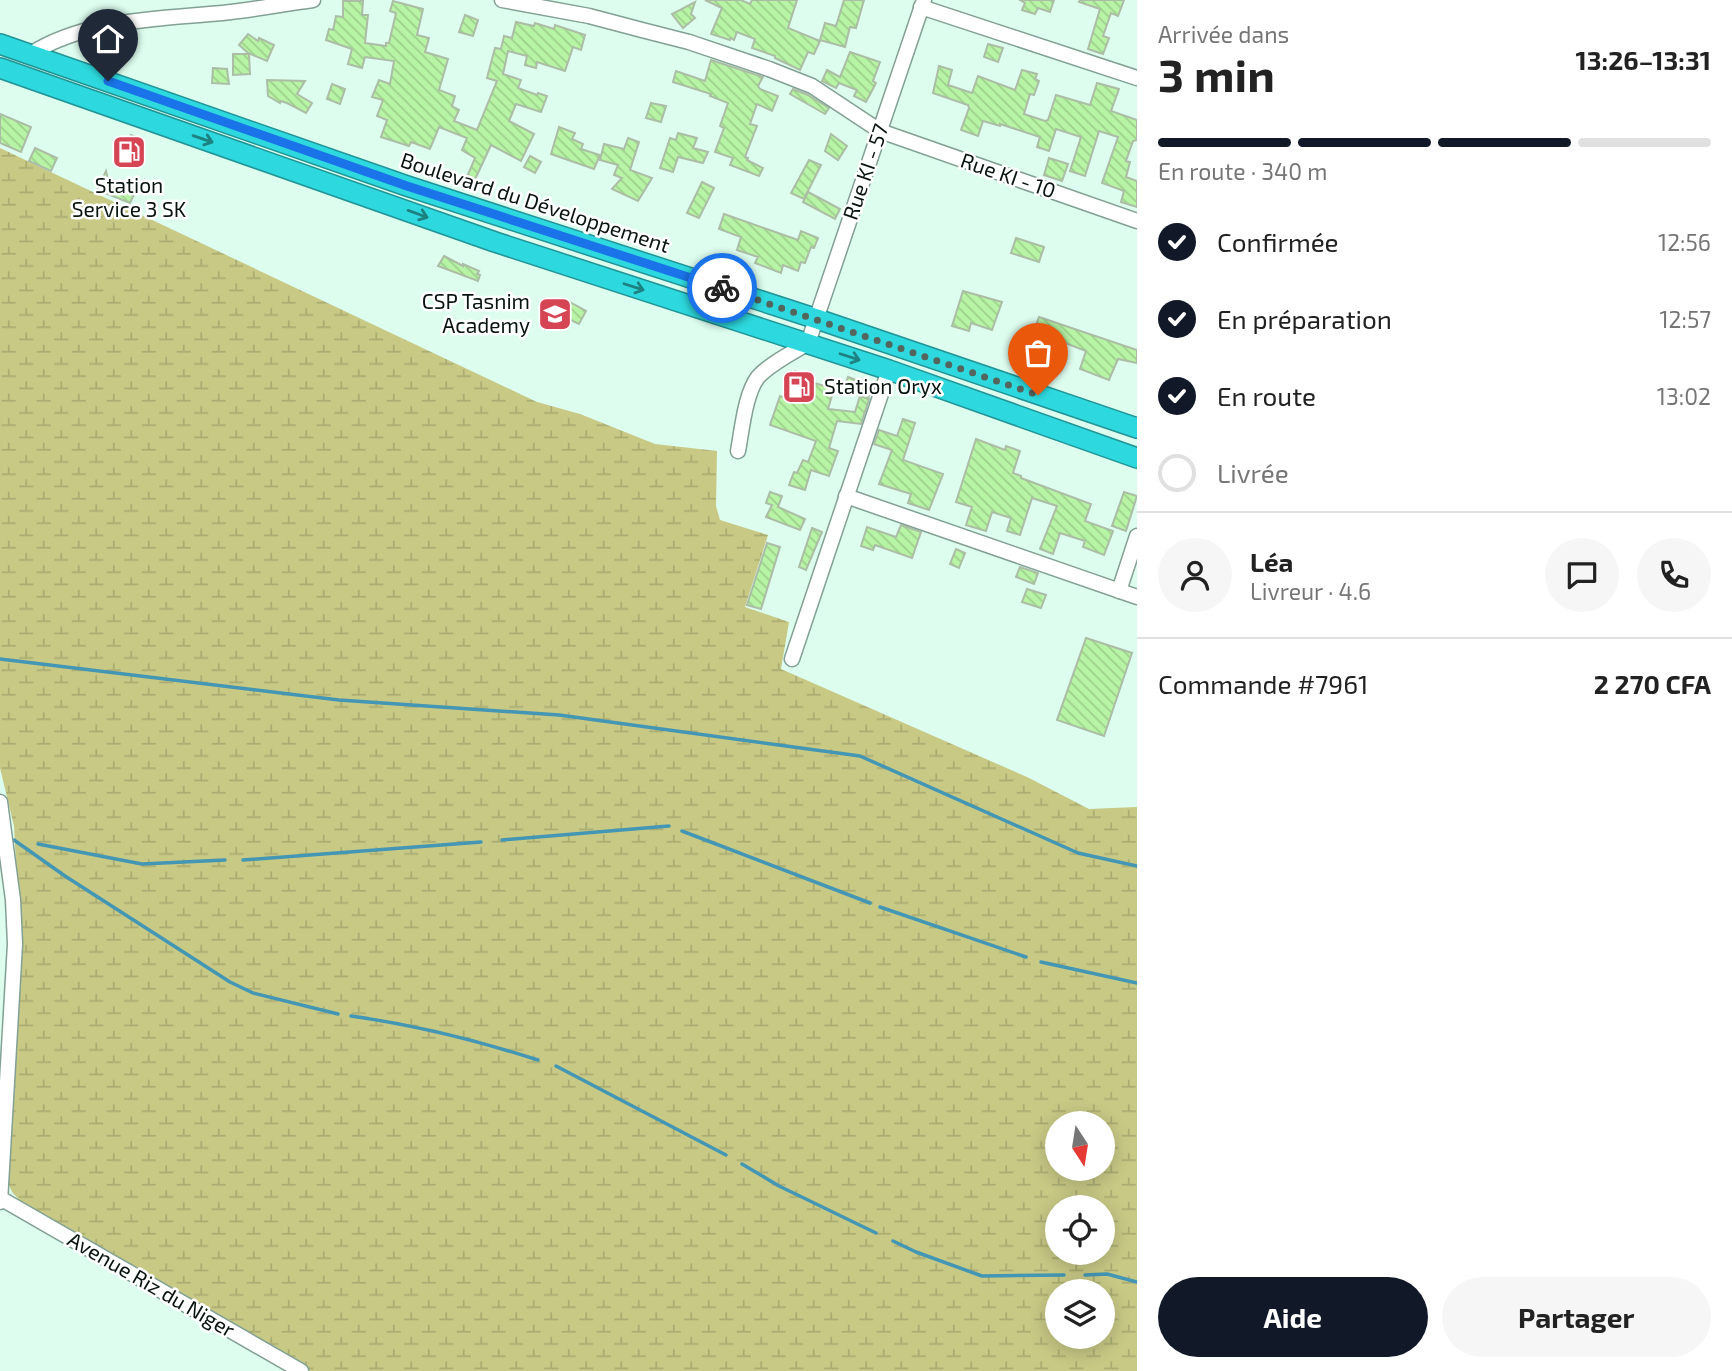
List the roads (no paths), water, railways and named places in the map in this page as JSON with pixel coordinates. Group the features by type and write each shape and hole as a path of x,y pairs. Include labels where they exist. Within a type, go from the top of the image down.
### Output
{"highway":[{"name":"Boulevard du Développement","path":"0,44 407,186 817,319 1137,428"},
{"path":"0,68 495,242 889,370 1137,458"},
{"path":"101,103 108,81"},
{"path":"169,128 178,105"}],"street":[{"path":"29,55 50,41 105,26 313,0"},
{"name":"Rue KI - 10","path":"502,0 589,16 689,42 769,69 812,86 880,131 1137,221"},
{"path":"923,3 1137,78"},
{"name":"Rue KI - 57","path":"808,344 923,3"},
{"path":"738,451 756,380 765,371 808,344"},
{"path":"792,659 889,370"},
{"path":"846,496 1137,597"},
{"path":"1119,591 1137,536"},
{"path":"0,802 13,900 15,944 1,1200"},
{"name":"Avenue Riz du Niger","path":"1,1200 301,1371"}],"waterway":[{"path":"0,659 339,700 559,715 860,756 1078,853 1137,866"},
{"path":"502,840 669,826"},
{"path":"682,831 870,903"},
{"path":"14,840 230,982 253,993 338,1014"},
{"path":"243,860 481,842"},
{"path":"38,844 142,864 225,860"},
{"path":"880,907 1026,957"},
{"path":"1041,962 1137,983"},
{"path":"351,1016 445,1034 538,1060"},
{"path":"556,1066 726,1155"},
{"path":"742,1164 779,1186 876,1233"},
{"path":"893,1241 982,1276 1064,1275"},
{"path":"1085,1275 1107,1274 1137,1282"}],"place":[{"name":"Station Service 3 SK","path":"129,152"},
{"name":"CSP Tasnim Academy","path":"555,314"},
{"name":"Station Oryx","path":"799,387"}]}
